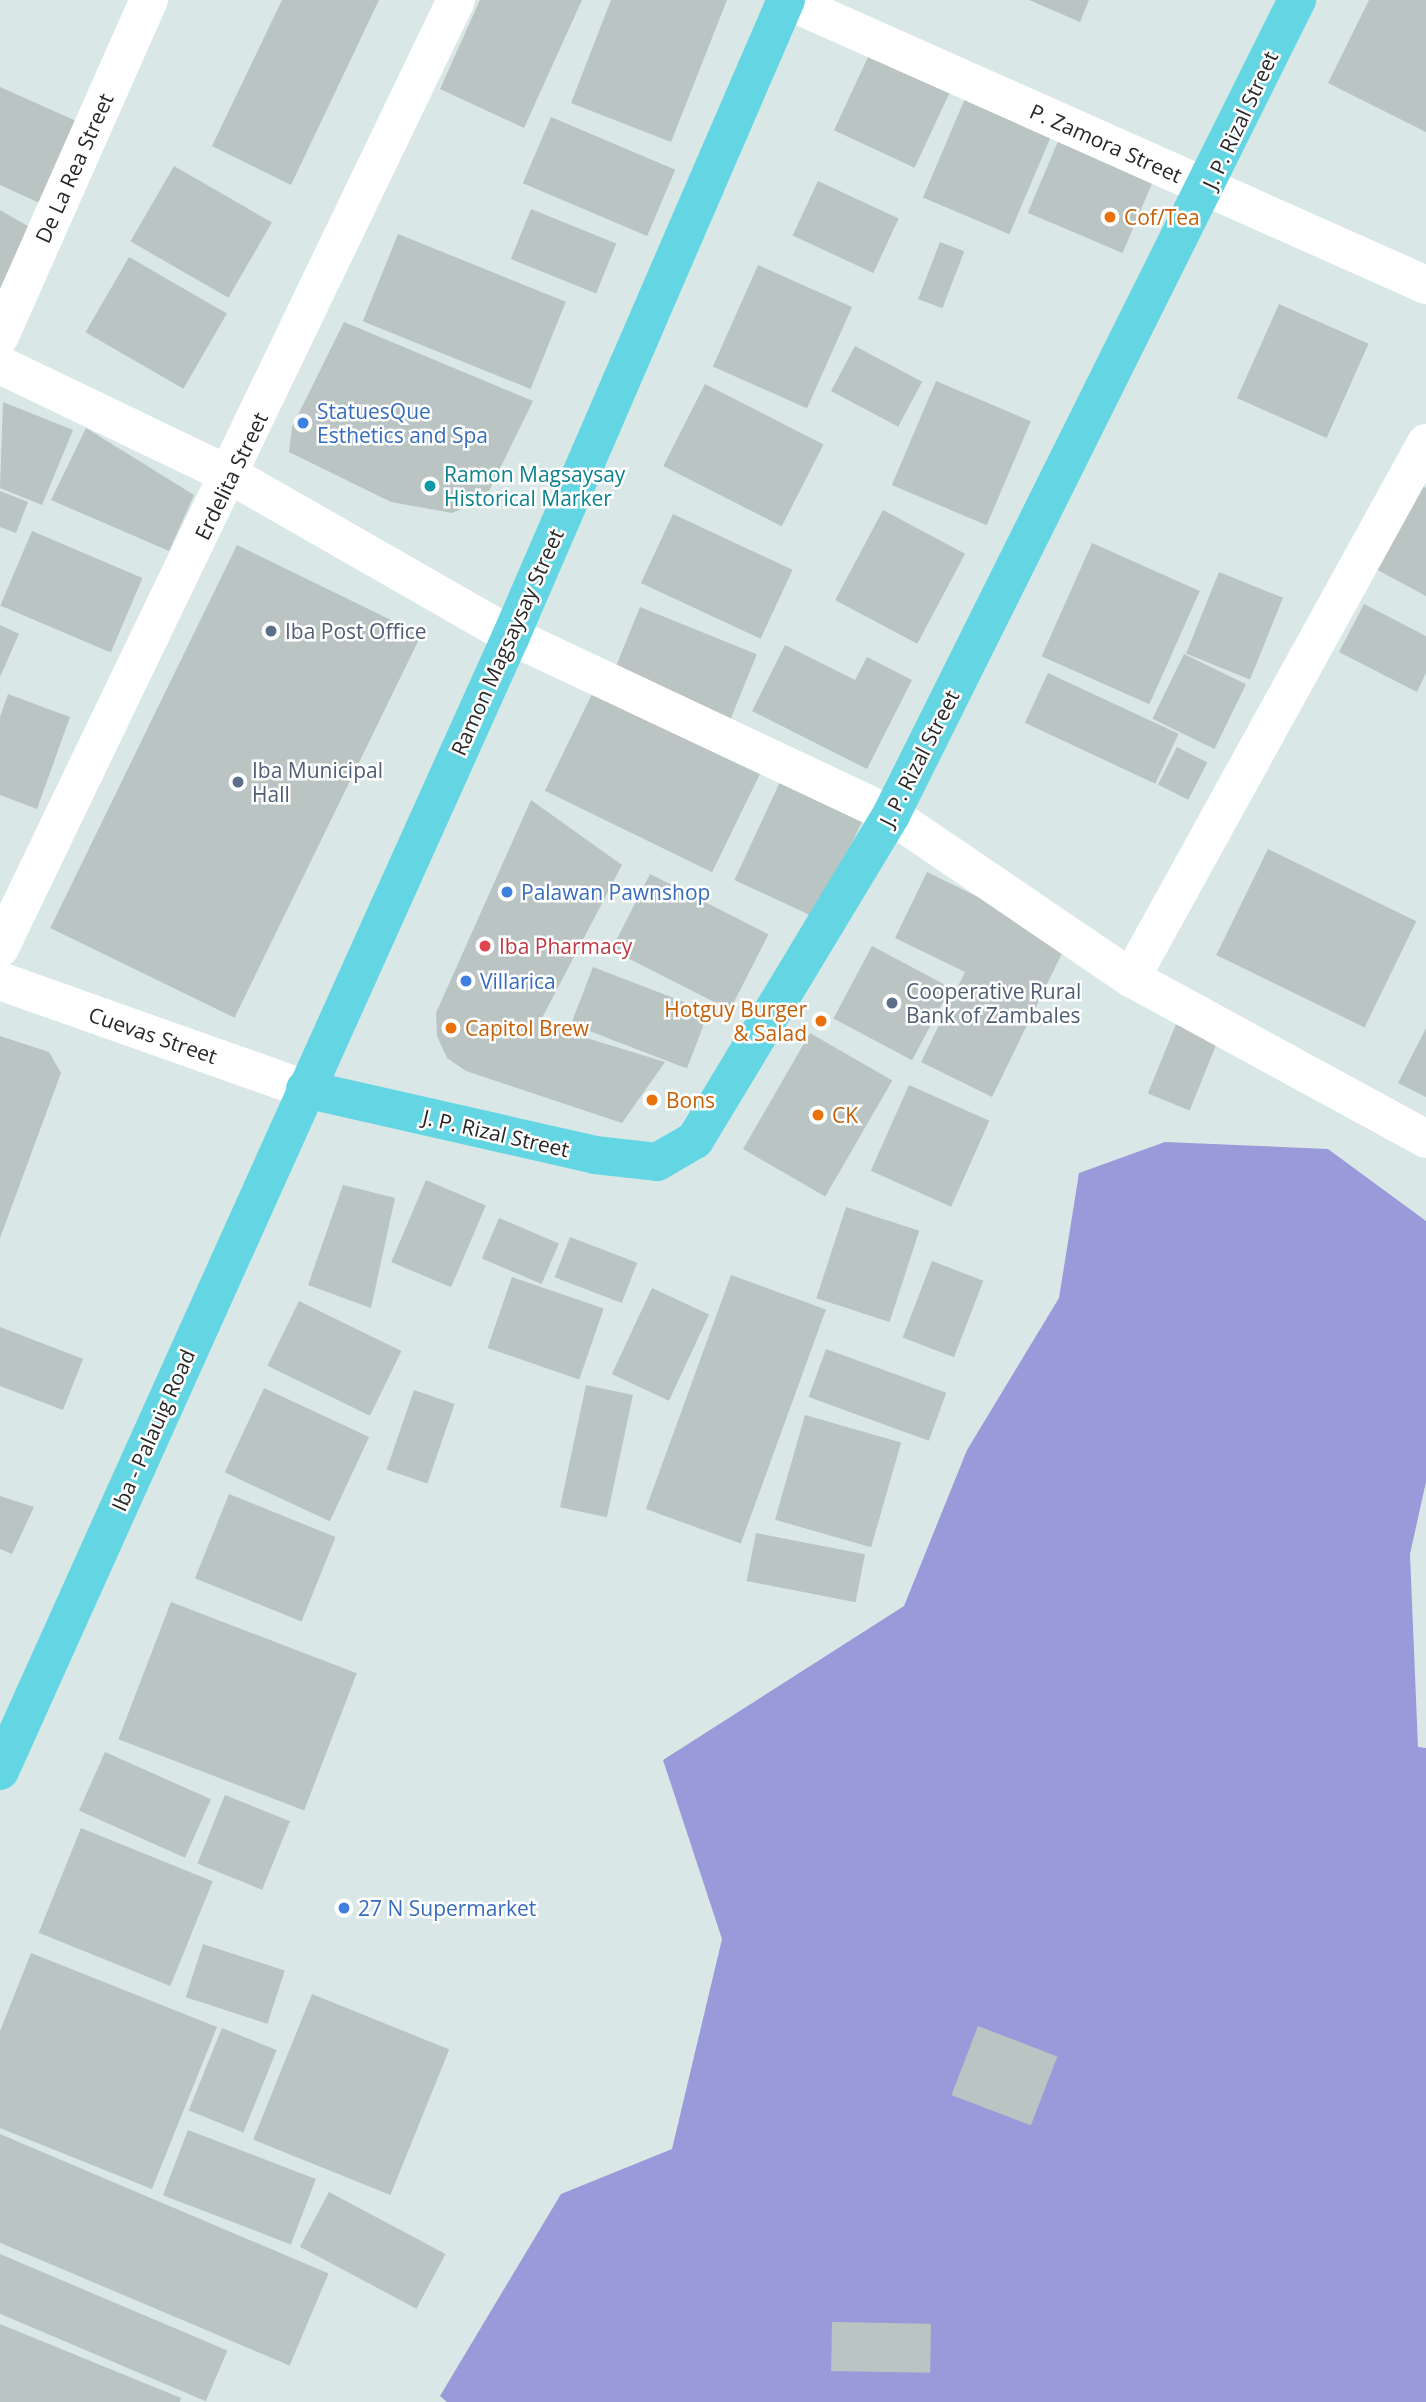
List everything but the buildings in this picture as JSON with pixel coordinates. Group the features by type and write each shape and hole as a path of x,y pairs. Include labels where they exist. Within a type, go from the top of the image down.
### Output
{"main road":[{"name":"Ramon Magsaysay Street","path":"305,1089 511,636 786,0"},
{"name":"J. P. Rizal Street","path":"305,1089 595,1155 657,1162 695,1140 891,815 1208,188 1297,0"},
{"name":"Iba - Palauig Road","path":"0,1771 305,1089"}],"street":[{"name":"De La Rea Street","path":"0,336 149,0"},
{"name":"Erdelita Street","path":"0,948 232,476 456,0"},
{"name":"P. Zamora Street","path":"786,0 1426,285"},
{"path":"0,365 232,476 511,636 891,815 1131,978 1426,1139"},
{"path":"1131,978 1426,443"},
{"name":"Cuevas Street","path":"0,981 305,1089"}],"shaded area":[{"path":"1165,1142 1328,1149 1426,1221 1426,1482 1410,1554 1418,1747 1426,1748 1426,2402 447,2402 440,2396 561,2194 672,2149 722,1939 663,1760 904,1606 967,1450 1059,1298 1079,1173"}],"place":[{"name":"Cof/Tea","path":"1110,217"},
{"name":"StatuesQue Esthetics and Spa","path":"303,423"},
{"name":"Ramon Magsaysay Historical Marker","path":"430,486"},
{"name":"Iba Post Office","path":"271,631"},
{"name":"Iba Municipal Hall","path":"238,782"},
{"name":"Palawan Pawnshop","path":"507,892"},
{"name":"Iba Pharmacy","path":"485,946"},
{"name":"Villarica","path":"466,981"},
{"name":"Cooperative Rural Bank of Zambales","path":"892,1003"},
{"name":"Hotguy Burger & Salad","path":"821,1021"},
{"name":"Capitol Brew","path":"451,1028"},
{"name":"Bons","path":"652,1100"},
{"name":"CK","path":"818,1115"},
{"name":"27 N Supermarket","path":"344,1908"}]}
